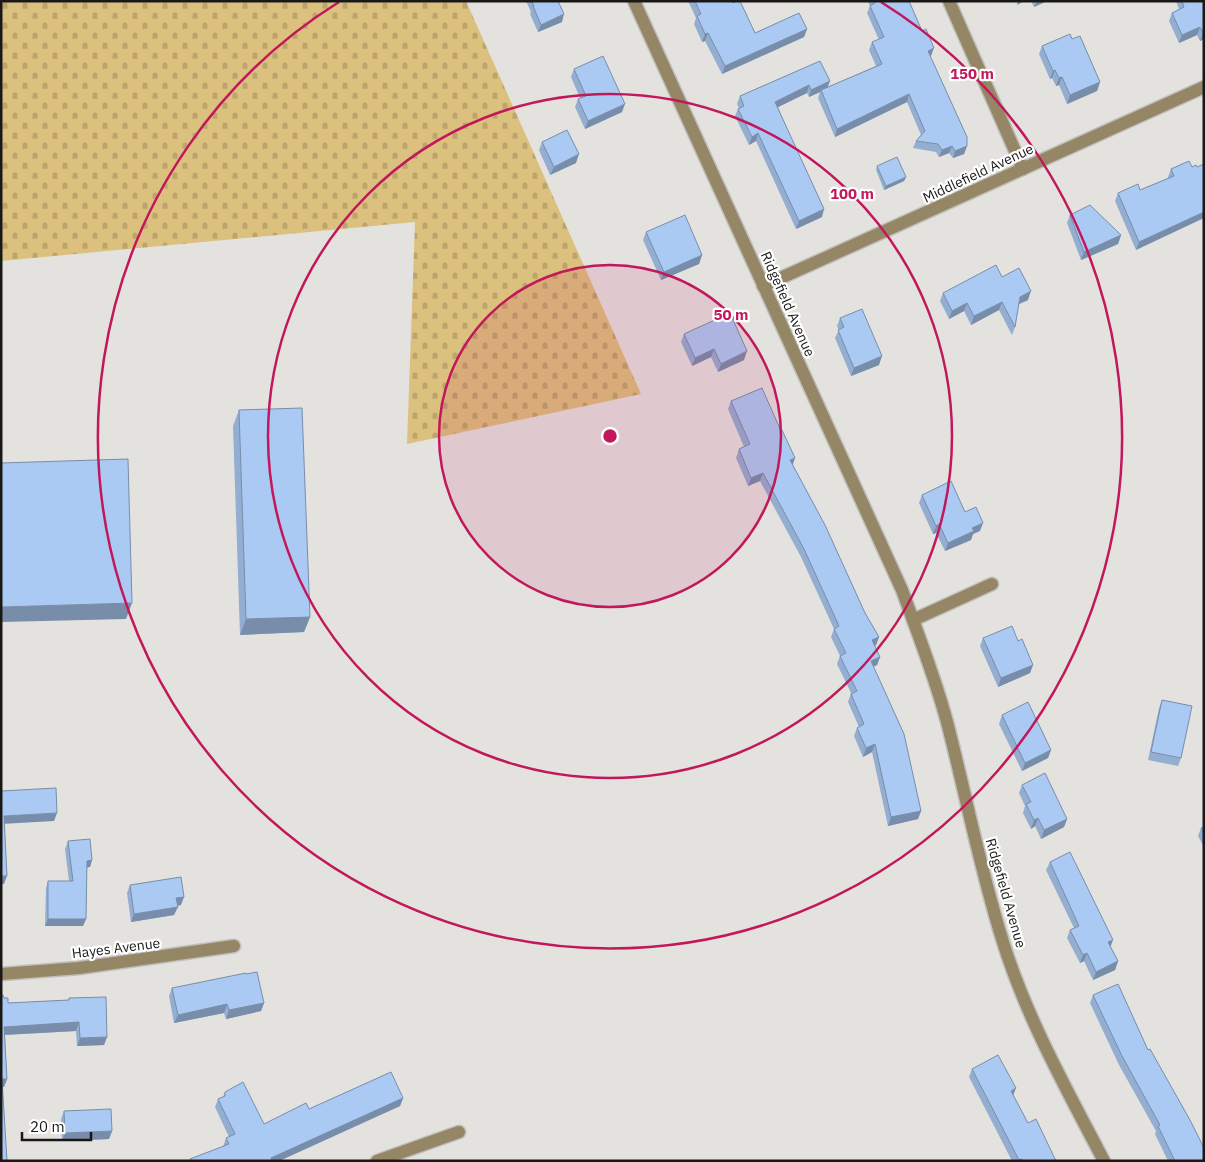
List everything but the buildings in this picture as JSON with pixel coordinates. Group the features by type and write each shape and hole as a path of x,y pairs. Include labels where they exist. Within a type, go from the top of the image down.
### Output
{"street":[{"name":"Ridgefield Avenue","path":"634,1 888,557 928,660 946,720 990,902 1003,944 1043,1041 1104,1161"},
{"path":"949,1 1023,169"},
{"name":"Middlefield Avenue","path":"763,286 1204,87"},
{"path":"913,620 992,584"},
{"name":"Hayes Avenue","path":"1,974 79,968 234,946"},
{"path":"377,1161 459,1132"}],"green space":[{"path":"1,1 466,1 641,394 407,444 415,222 1,261"}]}
